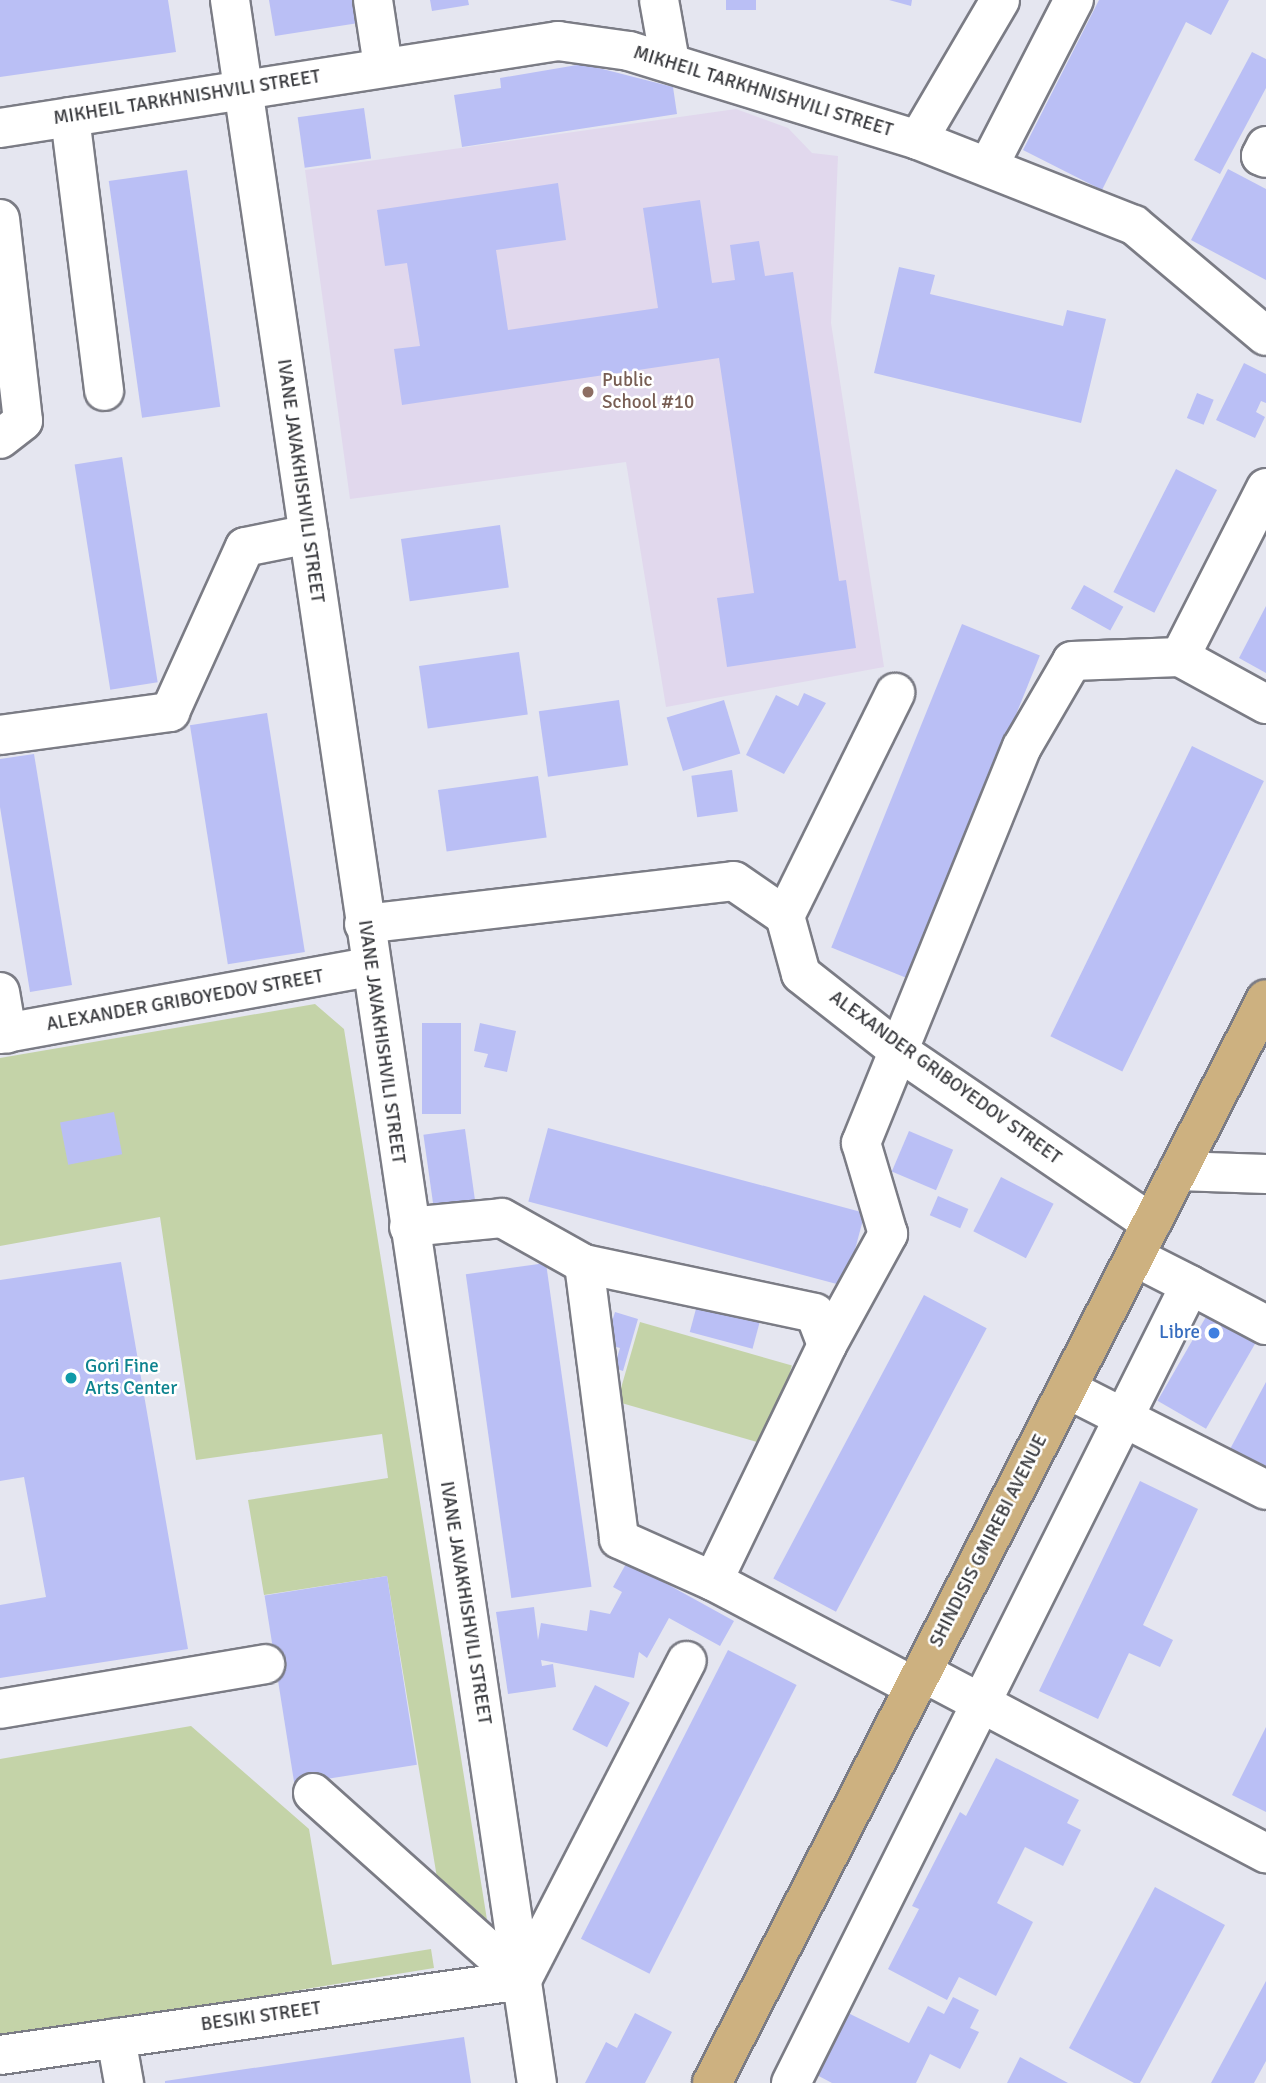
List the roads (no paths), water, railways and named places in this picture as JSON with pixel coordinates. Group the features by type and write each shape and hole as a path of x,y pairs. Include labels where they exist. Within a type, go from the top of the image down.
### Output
{"main road":[{"name":"SHINDISIS GMIREBI AVENUE","path":"717,2081 918,1679 1266,999"}],"street":[{"name":"IVANE JAVAKHISHVILI STREET","path":"230,0 241,91 309,534 369,967 537,2083"},
{"path":"373,0 383,66"},
{"path":"659,0 670,62"},
{"path":"918,140 1000,0"},
{"path":"988,167 1074,0"},
{"name":"MIKHEIL TARKHNISHVILI STREET","path":"0,128 383,66 558,41 670,62 918,140 1134,225 1266,337"},
{"path":"70,117 104,391"},
{"path":"1266,146 1261,156 1266,158"},
{"path":"0,219 23,421 0,439"},
{"path":"1180,657 1266,488"},
{"path":"0,734 170,712 246,547 309,534"},
{"path":"713,1581 827,1345 888,1234 861,1143 1022,747 1073,661 1180,657 1266,704"},
{"path":"364,923 734,881 785,916 895,693"},
{"name":"ALEXANDER GRIBOYEDOV STREET","path":"785,916 801,974 900,1052 1151,1223"},
{"name":"ALEXANDER GRIBOYEDOV STREET","path":"4,1034 369,967"},
{"path":"0,992 4,1034"},
{"path":"1178,1171 1266,1174"},
{"path":"409,1227 502,1218 584,1264 815,1313 827,1345"},
{"path":"1135,1257 1266,1325"},
{"path":"584,1264 619,1539 918,1679 981,1703 1266,1853"},
{"path":"791,2083 1190,1285"},
{"path":"1067,1389 1266,1490"},
{"path":"313,1793 522,1980 687,1661"},
{"path":"0,1709 265,1664"},
{"name":"BESIKI STREET","path":"0,2054 522,1980"},
{"path":"116,2038 124,2083"}],"place":[{"name":"Public School #10","path":"588,392"},
{"name":"Libre","path":"1214,1333"},
{"name":"Gori Fine Arts Center","path":"71,1378"}]}
